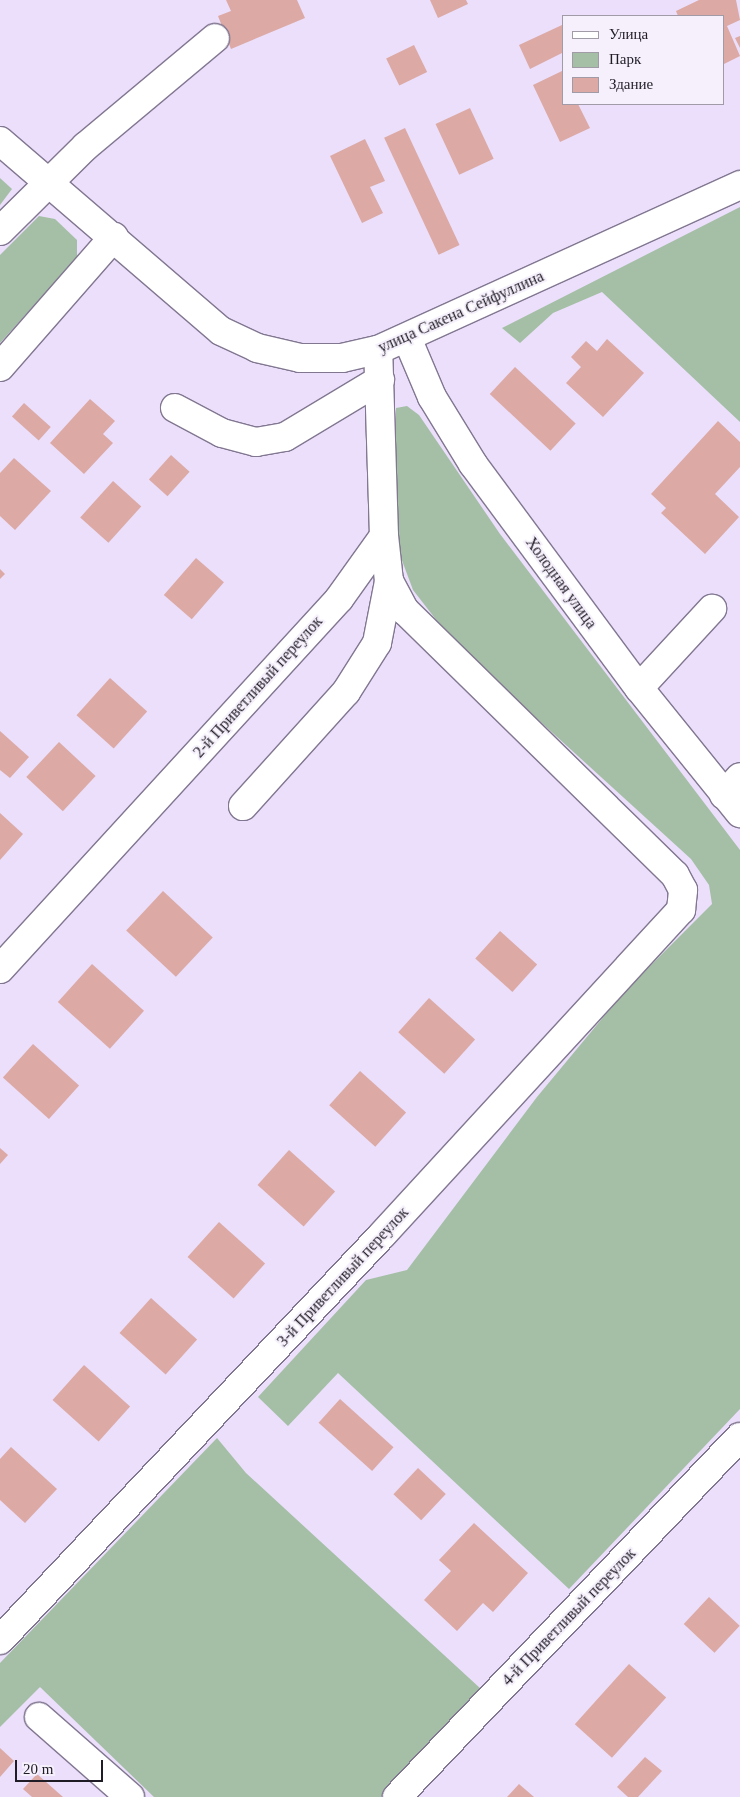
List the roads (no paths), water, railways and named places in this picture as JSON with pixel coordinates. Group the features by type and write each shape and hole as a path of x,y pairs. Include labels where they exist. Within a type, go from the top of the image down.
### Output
{"street":[{"path":"0,230 50,180 215,38"},
{"name":"улица Сакена Сейфуллина","path":"0,141 50,180 221,331 257,348 300,358 342,358 378,350 740,186"},
{"path":"0,367 114,237"},
{"name":"Холодная улица","path":"407,338 432,397 473,464 639,688 735,795"},
{"path":"243,806 346,692 377,643 389,581 384,536 378,350"},
{"path":"175,408 222,433 256,442 285,438 380,380"},
{"name":"2-й Приветливый переулок","path":"0,969 339,598 384,536"},
{"name":"3-й Приветливый переулок","path":"0,1640 382,1235 681,910 683,890 675,875 424,634 389,581"},
{"path":"639,688 712,609"},
{"name":"4-й Приветливый переулок","path":"397,1797 740,1437"},
{"path":"39,1717 130,1797"}]}
